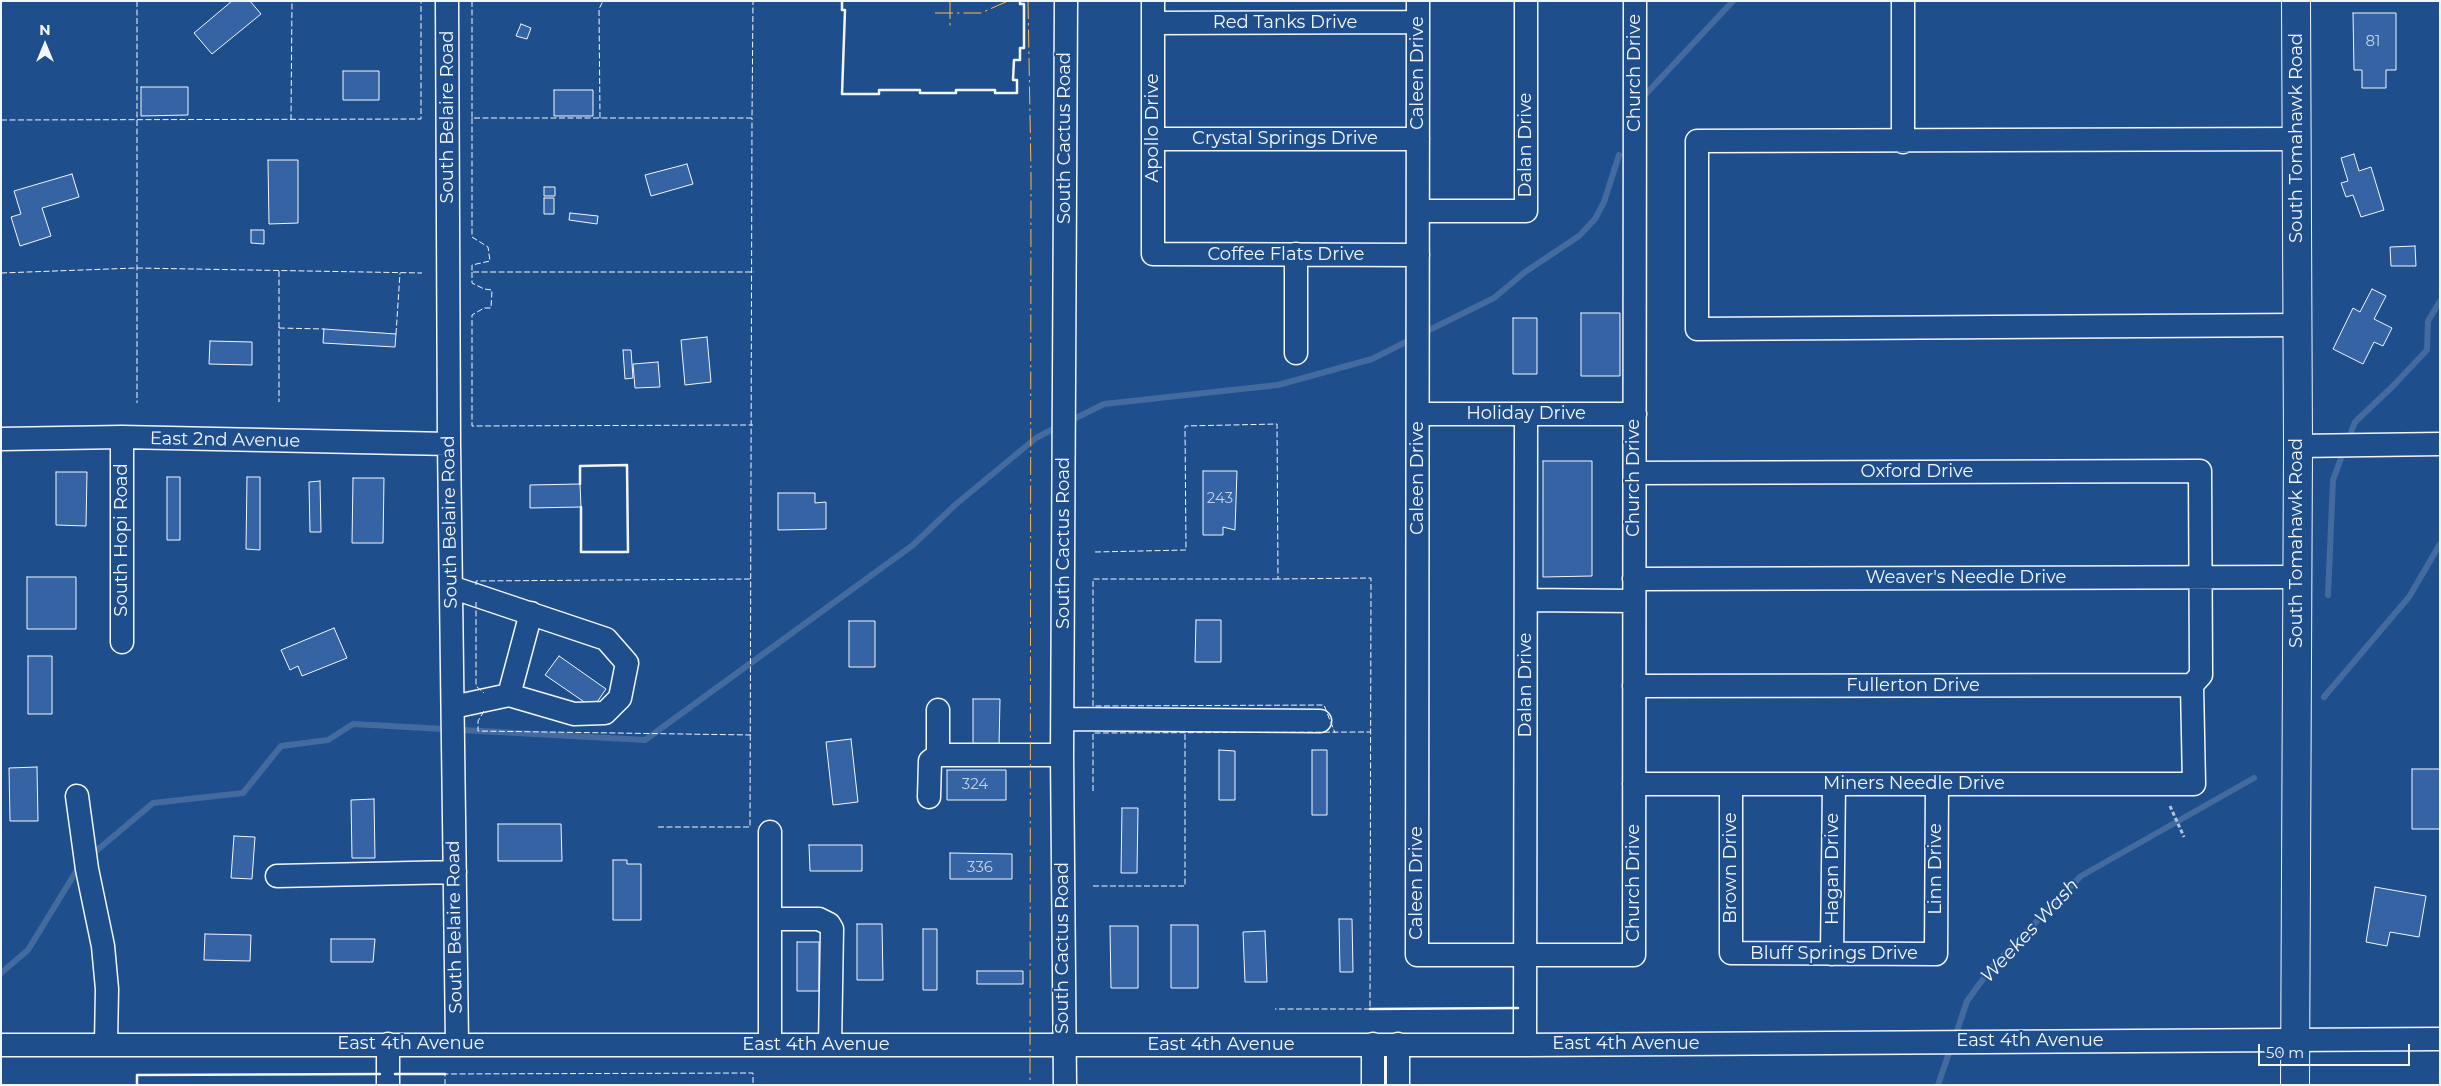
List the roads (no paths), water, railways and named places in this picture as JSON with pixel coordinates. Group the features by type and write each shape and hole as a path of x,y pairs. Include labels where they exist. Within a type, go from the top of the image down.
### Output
{"main road":[{"name":"South Tomahawk Road","path":"2295,1085 2298,446 2296,1"}],"street":[{"name":"South Belaire Road","path":"447,1 449,444 457,1043"},
{"name":"South Cactus Road","path":"1064,1085 1062,755 1066,1"},
{"name":"Apollo Drive","path":"1153,1 1153,254"},
{"name":"Dalan Drive","path":"1418,211 1526,211 1526,1"},
{"name":"Church Drive","path":"1526,955 1634,955 1635,1"},
{"path":"1902,142 1903,1"},
{"name":"Red Tanks Drive","path":"1153,24 1418,12"},
{"name":"Caleen Drive","path":"1418,12 1417,955 1526,955"},
{"name":"Crystal Springs Drive","path":"1153,139 1418,139"},
{"path":"2297,139 1902,142 1697,141 1697,329 2297,325"},
{"name":"Coffee Flats Drive","path":"1153,254 1418,255"},
{"path":"1296,254 1296,353"},
{"name":"Holiday Drive","path":"1418,414 1634,414"},
{"name":"Dalan Drive","path":"1525,1045 1526,414"},
{"name":"East 2nd Avenue","path":"1,439 122,438 449,444"},
{"name":"South Hopi Road","path":"122,438 122,642"},
{"path":"2298,446 2440,444"},
{"name":"Oxford Drive","path":"1634,473 2200,471 2201,577"},
{"path":"2192,685 2201,674 2201,577"},
{"name":"Weaver's Needle Drive","path":"1526,600 1634,590 2201,577 2297,577"},
{"path":"451,587 606,639 627,663 620,698 605,713 574,714 510,695 452,707"},
{"path":"510,695 531,613"},
{"name":"Fullerton Drive","path":"1634,686 2192,685"},
{"name":"Miners Needle Drive","path":"1634,784 2194,784 2192,685"},
{"path":"938,710 938,755"},
{"path":"1063,719 1320,721"},
{"path":"929,797 930,761 938,755 1062,755"},
{"name":"Brown Drive","path":"1730,784 1731,953"},
{"name":"Hagan Drive","path":"1832,954 1834,784"},
{"name":"Linn Drive","path":"1936,954 1937,784"},
{"path":"77,796 87,869 103,946 107,989 106,1044"},
{"path":"770,832 770,1045"},
{"path":"277,876 454,872"},
{"path":"770,919 818,919 829,924 832,929 830,1045"},
{"name":"Bluff Springs Drive","path":"1731,953 1936,954"},
{"name":"East 4th Avenue","path":"1,1045 457,1043 1064,1046 1525,1045 2440,1039"},
{"path":"388,1044 388,1085"},
{"path":"1373,1044 1373,1085"},
{"path":"1398,1044 1398,1085"}],"waterway":[{"path":"1644,96 1733,1"},
{"path":"1421,334 1494,298 1525,272 1579,236 1595,219 1604,202 1619,155"},
{"name":"Weekes Wash","path":"2348,440 2355,422 2427,350 2428,321 2440,301"},
{"path":"1068,422 1104,404 1278,385 1372,359 1412,339"},
{"path":"89,857 153,803 243,793 281,746 328,740 353,724 645,740 913,545 955,505 1036,438 1059,426"},
{"name":"Weekes Wash","path":"2328,595 2333,480 2344,450"},
{"path":"2324,697 2409,597 2440,544"},
{"name":"Weekes Wash","path":"1955,1037 1967,1001 1992,967 2081,876 2254,778"},
{"path":"1,973 28,950 80,865"},
{"name":"Weekes Wash","path":"1938,1085 1951,1047"}]}
